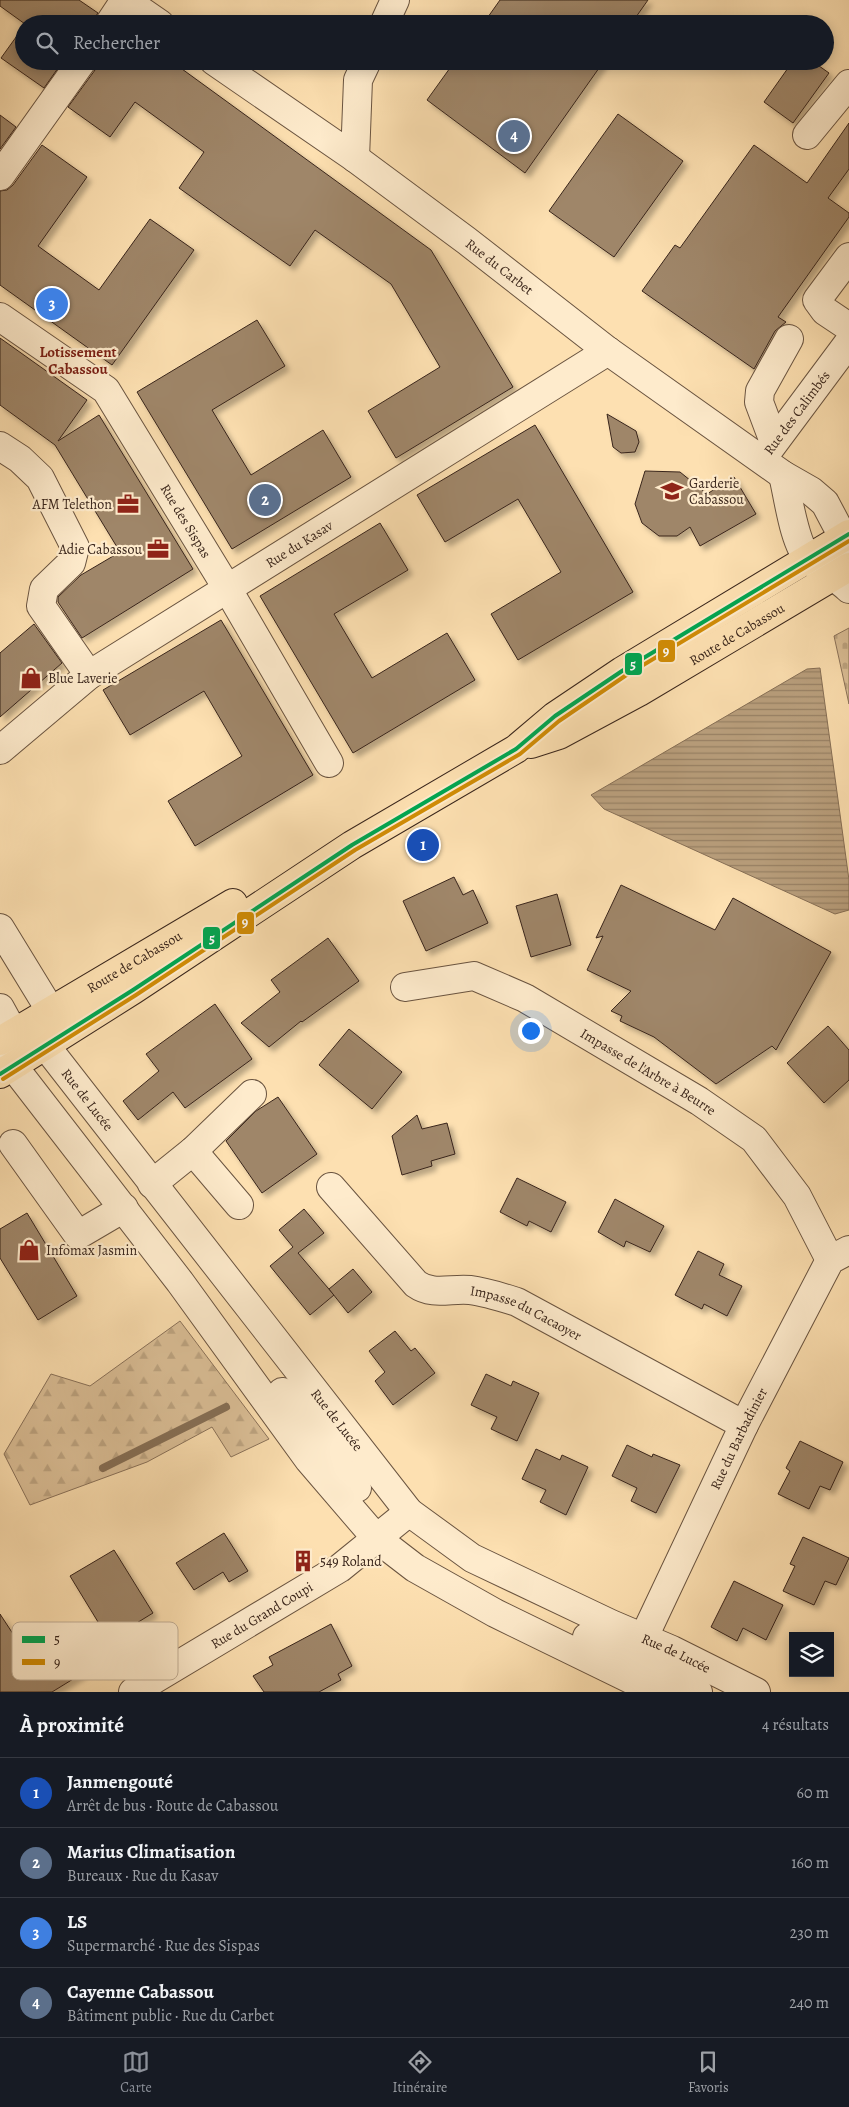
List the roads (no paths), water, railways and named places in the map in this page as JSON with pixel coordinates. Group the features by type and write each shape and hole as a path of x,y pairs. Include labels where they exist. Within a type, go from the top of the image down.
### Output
{"main road":[{"name":"Route de Cabassou","path":"6,1037 34,1047 352,845 516,749 555,716 622,671 846,536"},
{"name":"Route de Cabassou","path":"516,749 559,735 844,577"}],"street":[{"path":"115,15 125,0 147,15"},
{"path":"388,15 395,0"},
{"path":"0,176 76,70"},
{"name":"Rue du Carbet","path":"227,70 355,158 467,241 608,351 773,459 825,503 846,536"},
{"path":"355,158 358,80 363,70"},
{"path":"807,135 849,84"},
{"path":"849,257 817,300 825,311 849,327"},
{"name":"Rue des Sispas","path":"0,317 106,390 227,588 330,763"},
{"path":"789,339 760,390 759,402 773,459 800,546 808,559 844,577 846,536"},
{"name":"Rue des Calimbés","path":"773,459 849,342"},
{"name":"Rue du Kasav","path":"0,750 89,675 227,588 389,490 608,351"},
{"path":"0,446 20,459 40,478 75,547 71,563 44,589 41,606 89,675"},
{"path":"0,928 34,1047 124,1208 309,1460 441,1565 698,1692"},
{"name":"Impasse de l'Arbre à Beurre","path":"405,987 474,976 525,998 700,1101 754,1139 840,1255"},
{"path":"0,1008 6,1037 34,1047 340,1468 392,1526 415,1568 494,1613 657,1692"},
{"name":"Rue de Lucée","path":"34,1047 152,1184 392,1526 472,1558 643,1639 672,1650 756,1692"},
{"path":"152,1184 192,1151 252,1094"},
{"path":"13,1144 78,1235 124,1208"},
{"path":"192,1151 240,1204"},
{"name":"Impasse du Cacaoyer","path":"331,1187 416,1284 425,1290 468,1290 489,1293 517,1302 744,1425"},
{"name":"Rue du Barbadinier","path":"643,1639 744,1425 840,1255"},
{"name":"Rue du Grand Coupi","path":"178,1669 340,1568 392,1526"},
{"name":"Rue du Grand Coupi","path":"148,1688 161,1680"}],"waterway":[{"path":"103,1468 226,1407"}],"place":[{"name":"Cayenne Cabassou","path":"514,136"},
{"name":"LS","path":"52,304"},
{"name":"Garderie Cabassou","path":"672,491"},
{"name":"Marius Climatisation","path":"265,500"},
{"name":"AFM Telethon","path":"128,504"},
{"name":"Adie Cabassou","path":"158,549"},
{"name":"Blue Laverie","path":"31,678"},
{"name":"Janmengouté","path":"423,845"},
{"name":"Infomax Jasmin","path":"29,1250"},
{"name":"549 Roland","path":"303,1561"}],"district":[{"name":"Lotissement Cabassou","path":"78,360"}]}
